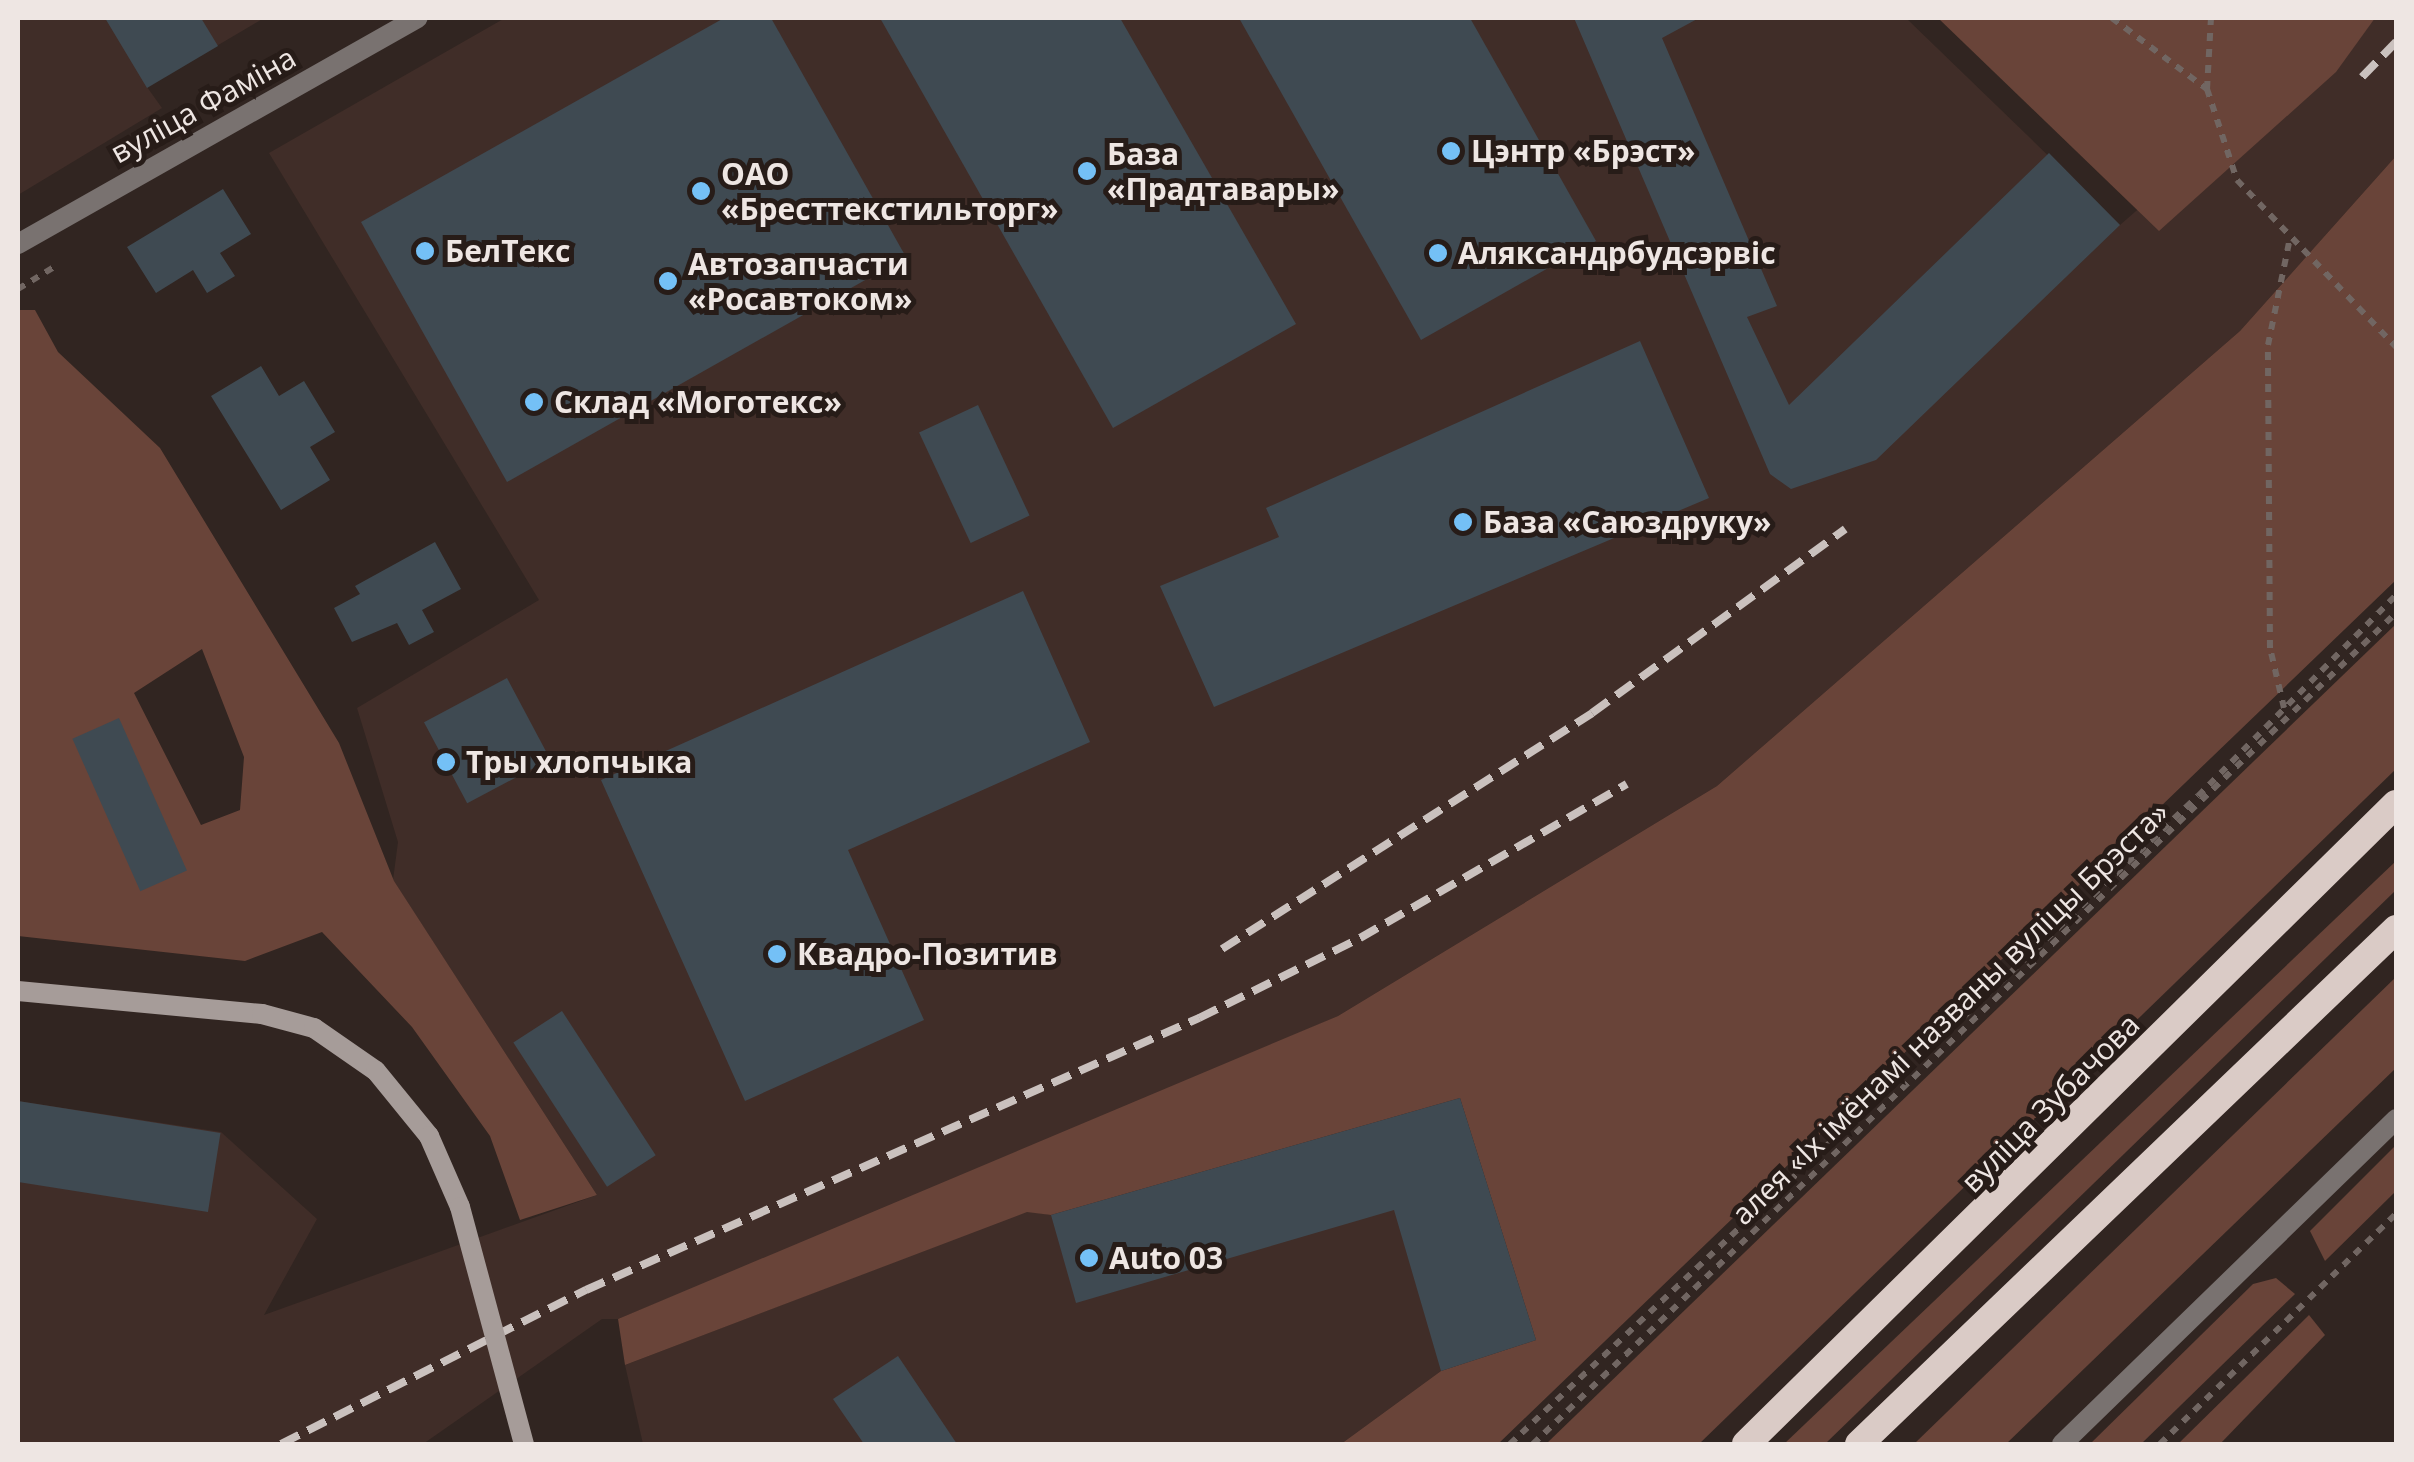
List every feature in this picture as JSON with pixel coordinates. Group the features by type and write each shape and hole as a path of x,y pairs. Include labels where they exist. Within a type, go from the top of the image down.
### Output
{"highway":[{"name":"вуліца Зубачова","path":"1746,1444 2396,804"},
{"path":"1859,1444 2396,929"}],"main road":[{"path":"18,991 262,1014 314,1028 376,1071 428,1136 460,1207 524,1444"}],"street":[{"name":"вуліца Фаміна","path":"18,244 416,18"},
{"path":"2062,1444 2396,1118"}],"path":[{"path":"2112,18 2207,89"},
{"path":"2211,18 2207,89 2238,180 2396,347"},
{"path":"2287,718 2270,648 2268,344 2290,238"},
{"path":"18,289 54,268"},
{"path":"1510,1444 2284,709 2396,595"},
{"name":"алея «Іх імёнамі названы вуліцы Брэста»","path":"1533,1444 2396,613"},
{"path":"2160,1444 2396,1214"}],"shaded area":[{"path":"18,18 264,18 147,87 162,108 18,195"},
{"path":"505,18 1906,18 2120,225 2307,62 2345,18 2396,18 2396,156 2240,331 1717,786 1338,1016 1058,1139 618,1319 602,1319 423,1444 18,1444 18,1101 221,1132 317,1219 264,1315 597,1195 393,880 398,842 357,708 539,600 269,153"},
{"path":"1938,18 2375,18 2336,72 2159,231"},
{"path":"2396,156 2396,580 1498,1444 1341,1444 1441,1371 1536,1340 1460,1098 1051,1215 1027,1212 625,1365 618,1319 1338,1016 1717,786 2240,331"},
{"path":"18,310 35,310 58,352 160,448 339,743 394,881 597,1195 520,1220 490,1136 412,1027 322,932 245,961 18,936","holes":["202,649 244,757 240,810 201,825 134,693"]},
{"path":"2396,624 2396,769 1699,1444 1546,1444"},
{"path":"2396,861 2396,890 1825,1444 1784,1444"},
{"path":"2396,977 2396,1068 2006,1444 1914,1444"},
{"path":"1460,1098 1536,1340 1441,1371 1341,1444 643,1444 625,1365 1027,1211 1051,1215"},
{"path":"2396,1145 2396,1191 2325,1261 2310,1231"},
{"path":"2276,1278 2295,1294 2141,1444 2090,1444 2253,1284"},
{"path":"2309,1315 2325,1335 2220,1444 2178,1444"}],"building":[{"path":"105,18 201,18 218,46 147,88"},
{"path":"724,18 771,18 906,257 507,482 361,222"},
{"name":"База «Прадтавары»","path":"880,18 1120,18 1296,324 1113,428"},
{"path":"1239,18 1470,18 1596,241 1421,340"},
{"path":"1574,18 1699,18 1662,38 1777,306 1747,317 1789,405 2049,153 2120,225 1876,460 1791,489 1770,474"},
{"path":"223,189 251,234 220,253 235,276 207,293 193,270 156,293 127,247"},
{"name":"База «Саюздруку»","path":"1640,341 1709,498 1214,707 1160,586 1279,537 1266,508"},
{"path":"261,366 279,396 304,381 335,432 310,447 330,480 281,510 211,396"},
{"path":"978,405 1030,516 971,543 919,432"},
{"path":"435,542 461,589 422,610 434,632 409,645 397,623 352,642 334,608 360,594 355,586"},
{"path":"1023,591 1090,742 848,850 924,1020 745,1101 601,780"},
{"path":"507,678 550,759 467,803 424,722"},
{"path":"119,718 187,871 140,891 72,739"},
{"path":"562,1011 656,1155 607,1187 513,1043"},
{"path":"1460,1098 1536,1340 1441,1371 1394,1210 1076,1303 1051,1215"},
{"path":"18,1101 220,1133 208,1212 18,1182"},
{"path":"898,1356 957,1444 864,1444 833,1399"}],"railway":[{"path":"2362,77 2396,42"},
{"path":"1222,949 1592,713 1845,529"},
{"path":"281,1444 586,1290 1199,1018 1360,938 1627,784"}],"place":[{"name":"Цэнтр «Брэст»","path":"1451,151"},
{"name":"База «Прадтавары»","path":"1087,171"},
{"name":"ОАО «Бресттекстильторг»","path":"701,191"},
{"name":"БелТекс","path":"425,251"},
{"name":"Аляксандрбудсэрвіс","path":"1438,253"},
{"name":"Автозапчасти «Росавтоком»","path":"668,281"},
{"name":"Склад «Моготекс»","path":"534,402"},
{"name":"База «Саюздруку»","path":"1463,522"},
{"name":"Тры хлопчыка","path":"446,762"},
{"name":"Квадро-Позитив","path":"777,954"},
{"name":"Auto 03","path":"1089,1258"}]}
